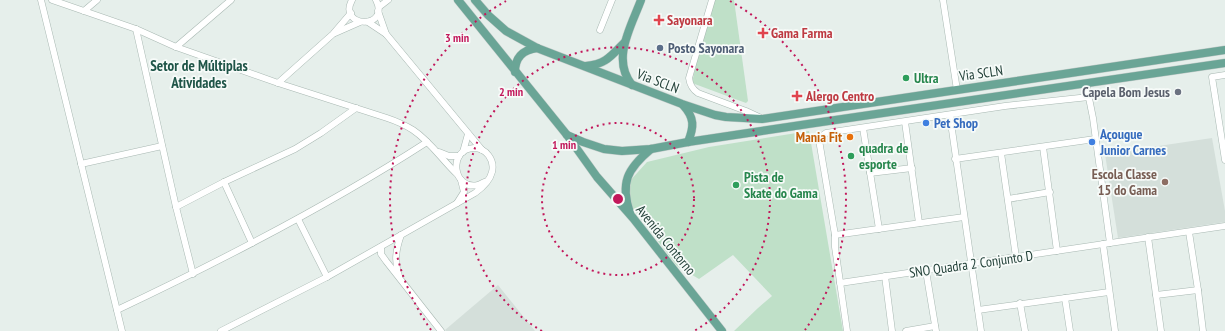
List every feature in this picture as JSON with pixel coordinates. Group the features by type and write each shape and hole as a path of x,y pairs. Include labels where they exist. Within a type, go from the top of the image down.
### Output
{"main road":[{"name":"Avenida Contorno","path":"458,0 567,135 597,177 631,216 722,331"},
{"name":"Via SCLN","path":"475,0 497,24 513,36 537,48 682,104 726,117 762,119 1225,50"},
{"path":"633,85 627,78 623,64 624,42 641,0"},
{"path":"584,66 595,65 606,61 624,42"},
{"path":"515,72 517,58 525,51 537,48"},
{"path":"1177,57 1176,64 1179,70"},
{"path":"1163,59 1165,64 1165,72"},
{"name":"Via SCLN","path":"567,135 583,142 608,149 622,151 651,149 808,124 1225,63"},
{"path":"682,104 692,118 692,130 688,142"},
{"path":"805,112 803,118 808,124"},
{"path":"789,115 791,120 790,127"},
{"path":"631,216 626,195 626,179 636,163 651,149"}],"street":[{"path":"41,0 122,331"},
{"path":"52,0 176,46 402,124 412,129 436,151 461,180 464,192 454,205"},
{"path":"84,11 97,0"},
{"path":"176,46 231,0"},
{"path":"376,0 386,34"},
{"path":"333,34 360,22 368,22 375,18 378,9 388,0"},
{"path":"600,30 610,0"},
{"path":"712,0 688,78 691,86 698,93 746,111 762,119"},
{"path":"943,0 957,90"},
{"path":"351,1 351,13 353,17 360,22"},
{"path":"278,82 333,34 351,13"},
{"path":"221,331 327,277 475,193 487,181 492,172 492,160 488,154 482,150 468,134 386,34 368,22"},
{"path":"136,30 176,207 193,274"},
{"path":"1225,75 1212,77 1222,121 1225,160"},
{"path":"1086,83 1110,243"},
{"path":"847,331 835,235 820,138 826,133 950,116 1005,106 1089,97"},
{"path":"176,207 224,182 310,141 356,108"},
{"path":"950,116 981,331"},
{"path":"904,122 919,223"},
{"path":"863,128 878,229"},
{"path":"457,174 456,162 461,154 468,134"},
{"path":"955,159 1095,139"},
{"path":"117,310 193,274 298,219 427,142"},
{"path":"81,164 162,146"},
{"path":"1043,147 1057,251"},
{"path":"436,151 449,156 461,154 469,149 475,148 482,150"},
{"path":"1001,153 1016,257"},
{"path":"870,173 912,168"},
{"path":"461,180 469,185 478,185 487,181"},
{"path":"224,182 252,243"},
{"path":"1008,200 1050,192"},
{"path":"835,235 964,217"},
{"path":"298,219 327,277"},
{"name":"SNO Quadra 2 Conjunto D","path":"840,283 1225,226"},
{"path":"1189,232 1203,331"},
{"path":"401,235 396,251 397,270 401,281"},
{"path":"1148,237 1161,331"},
{"path":"1103,244 1115,331"},
{"path":"381,247 383,258 442,331"},
{"path":"906,331 936,329 926,271"},
{"path":"885,276 892,331"},
{"path":"1156,295 1198,290"},
{"path":"978,310 1020,303 1109,292"},
{"path":"1065,298 1070,331"},
{"path":"1020,303 1025,331"}],"shaded area":[{"name":"Escola Classe 15 do Gama","path":"1212,138 1225,211 1225,222 1118,238 1105,154"},
{"path":"498,285 535,331 445,330"}],"green space":[{"path":"714,0 734,0 748,101 746,103 692,83 702,37"},
{"path":"809,131 843,331 734,331 772,296 733,255 699,279 677,266 631,206 628,183 647,162 709,147"}],"place":[{"name":"Sayonara","path":"659,20"},
{"name":"Gama Farma","path":"763,33"},
{"name":"Posto Sayonara","path":"660,48"},
{"name":"Ultra","path":"906,78"},
{"name":"Capela Bom Jesus","path":"1178,92"},
{"name":"Alergo Centro","path":"797,96"},
{"name":"Pet Shop","path":"926,123"},
{"name":"Mania Fit","path":"850,137"},
{"name":"Açougue Junior Carnes","path":"1092,142"},
{"name":"quadra de esporte","path":"851,156"},
{"name":"Escola Classe 15 do Gama","path":"1165,182"},
{"name":"Pista de Skate do Gama","path":"736,185"}],"district":[{"name":"Setor de Múltiplas Atividades","path":"199,74"}]}
